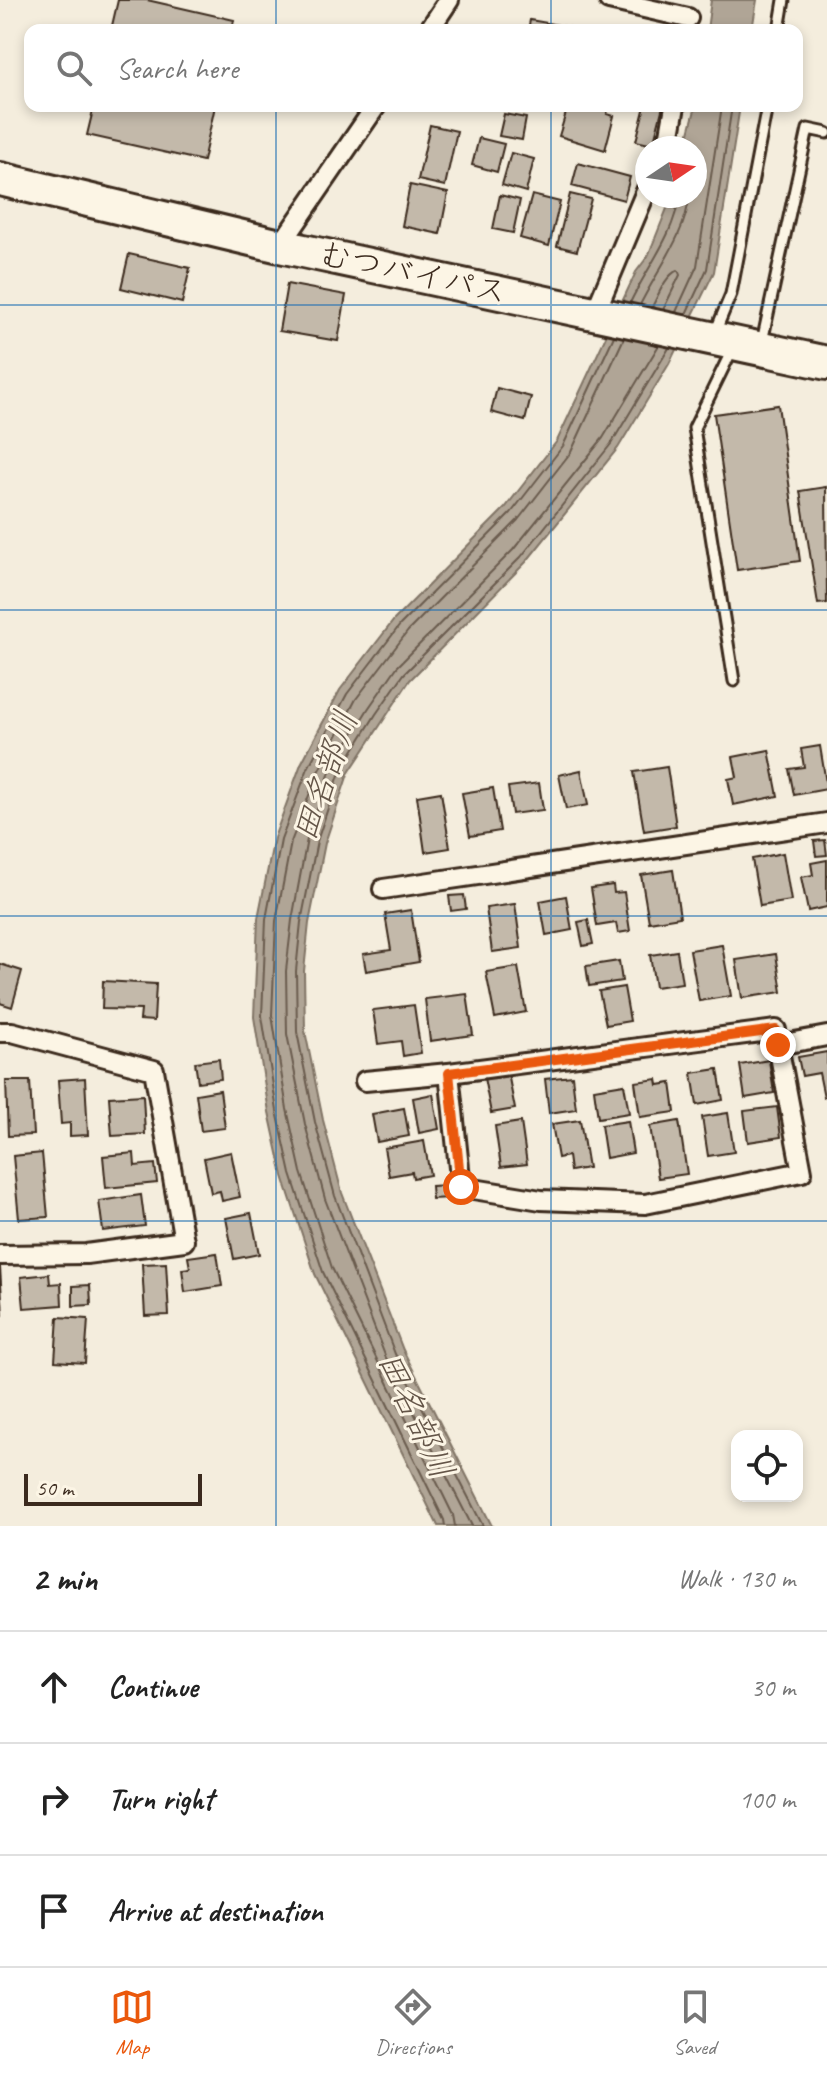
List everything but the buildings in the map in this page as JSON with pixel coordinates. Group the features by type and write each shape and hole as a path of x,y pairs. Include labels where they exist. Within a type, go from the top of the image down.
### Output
{"highway":[{"name":"むつバイパス","path":"0,179 280,246 827,363"}],"street":[{"path":"433,24 449,0"},
{"path":"609,0 688,16"},
{"path":"280,246 372,112"},
{"path":"669,136 674,112"},
{"path":"603,314 640,208"},
{"path":"383,889 827,823"},
{"path":"365,1081 449,1073 776,1030 802,1172 645,1204 541,1200 461,1187 449,1073"},
{"path":"0,1032 12,1032 154,1070 184,1241 86,1254 0,1255"},
{"path":"778,1045 827,1036"}],"lane":[{"path":"780,24 784,0"},
{"path":"727,341 731,294 766,112"},
{"path":"734,681 694,428 808,129 827,133"}],"water":[{"path":"711,0 757,0 753,24 708,24"},
{"name":"田名部川","path":"694,112 739,112 714,272 669,364 618,448 526,562 410,680 348,774 325,843 309,923 304,971 305,1031 342,1193 403,1350 492,1526 438,1526 315,1274 283,1176 254,1017 258,918 274,838 301,764 340,690 394,620 505,508 557,441 636,272 648,256 667,208 707,208 707,136 688,136"}],"route":[{"path":"461,1187 449,1073 776,1030 778,1045"}]}
